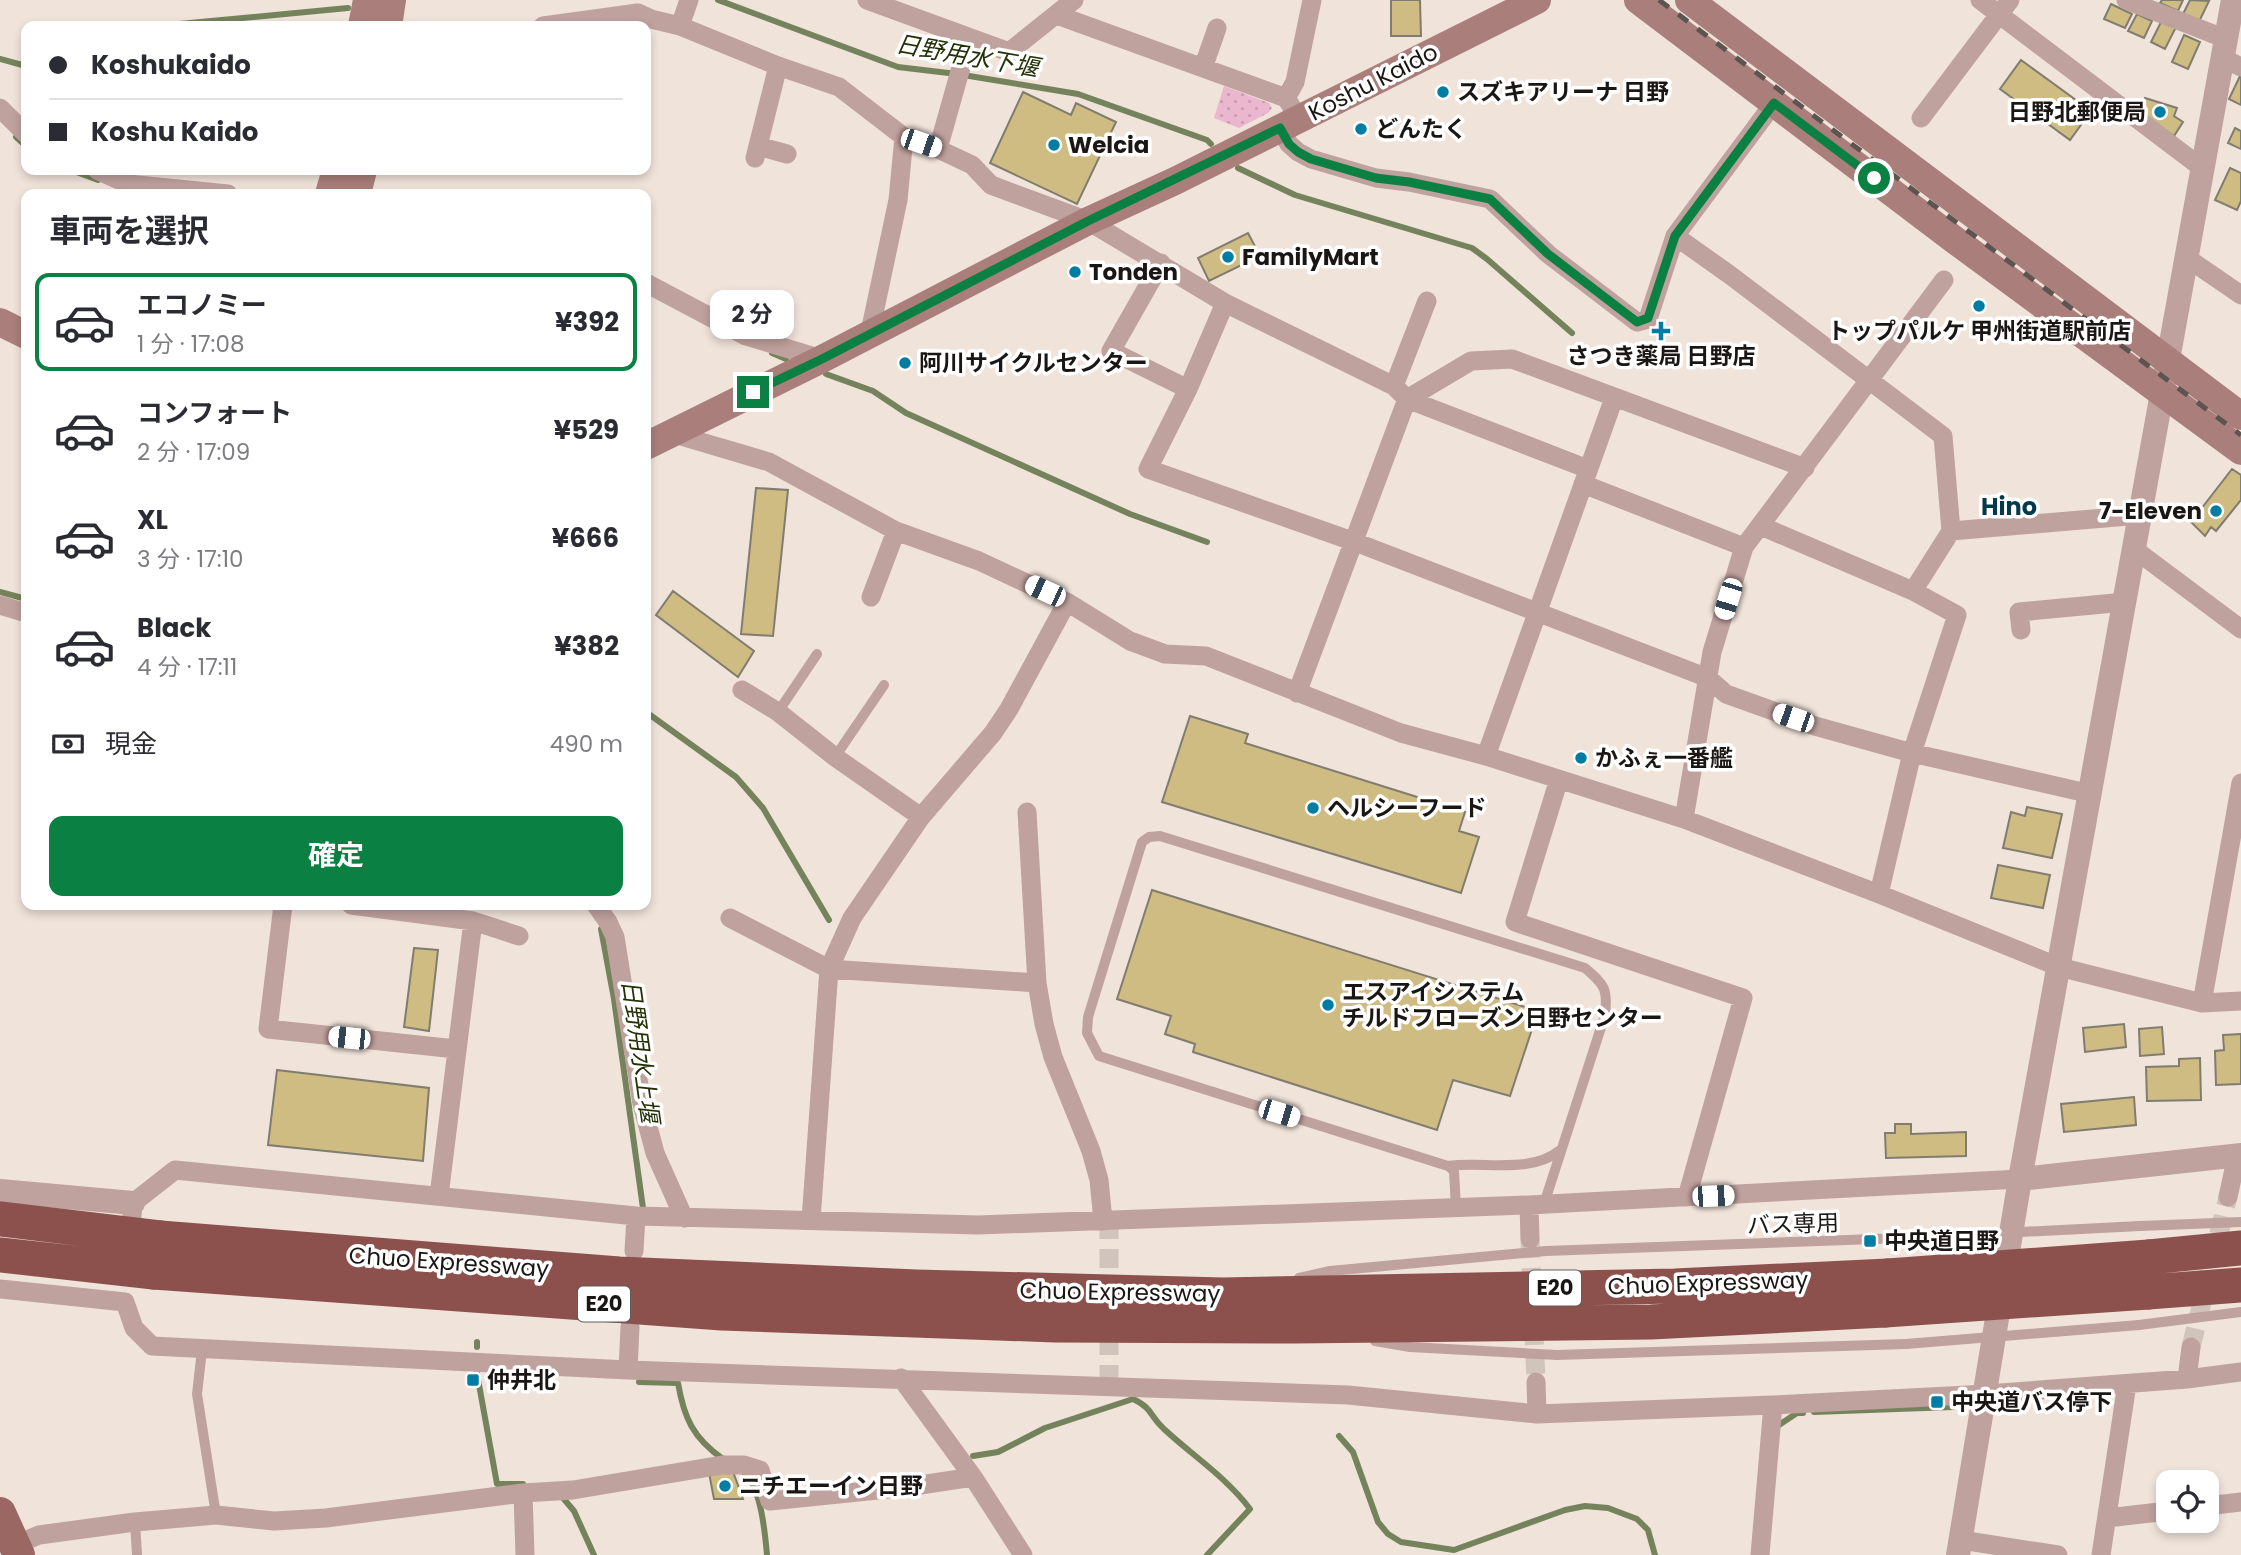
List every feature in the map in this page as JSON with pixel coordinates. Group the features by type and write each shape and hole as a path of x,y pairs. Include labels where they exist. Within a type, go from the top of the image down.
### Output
{"highway":[{"name":"Chuo Expressway","path":"0,1219 160,1238 619,1274 916,1287 1223,1295 1675,1286 1888,1276 2144,1242 2241,1248"},
{"name":"Chuo Expressway","path":"0,1255 154,1272 722,1313 1055,1325 1295,1326 1651,1321 1885,1310 2241,1284"}],"main road":[{"path":"363,21 367,0"},
{"path":"389,21 392,0"},
{"name":"Koshu Kaido","path":"651,444 822,359 1288,115 1537,0"},
{"path":"1638,0 2241,451"},
{"path":"1689,0 2241,416"},
{"path":"0,322 21,332"},
{"path":"0,1513 14,1550"}],"street":[{"path":"680,26 689,0"},
{"path":"867,0 1009,52 1074,0"},
{"path":"1312,0 1288,115 1289,144 1311,159 1376,178 1490,199 1548,254 1637,322 1648,318 1675,236 1774,103"},
{"path":"1980,0 2004,7 2202,168"},
{"path":"2126,0 2230,54"},
{"path":"2058,1555 1959,1548 1987,1394 2020,1179 2202,168 2230,54 2233,0"},
{"path":"1921,118 2004,7"},
{"path":"580,21 638,13 644,21"},
{"path":"1057,15 1203,68 1288,115"},
{"path":"651,26 680,26 778,66 839,87 904,137 972,165 991,185 1088,221 1225,303 1400,393 1744,547"},
{"path":"1203,68 1217,28"},
{"path":"938,149 969,39"},
{"path":"778,66 757,152 787,154"},
{"path":"0,108 21,129"},
{"path":"870,332 898,200 904,137"},
{"path":"106,175 132,189"},
{"path":"1675,236 1943,436 1951,531 1913,592"},
{"path":"2187,258 2241,295"},
{"path":"1161,263 1111,351 1188,389"},
{"path":"1684,819 1712,652 1744,547 1944,280"},
{"path":"651,285 746,336 822,359"},
{"path":"1297,693 1354,541 1427,301"},
{"path":"1225,303 1188,389 1148,469 1354,541 1536,611 1708,678 1726,694 1815,726 1912,753 2091,794"},
{"path":"1400,393 1471,360 1512,359 1805,468"},
{"path":"1486,756 1614,398"},
{"path":"674,433 769,462 896,531 979,561 1067,601 1130,641 1165,654 1206,656 1401,733 1486,756 1684,819 2059,967 2202,1003 2241,1001"},
{"path":"1951,531 2140,515"},
{"path":"1761,526 1913,592 1957,615 1912,753 1879,894"},
{"path":"871,597 896,531"},
{"path":"2134,549 2241,629"},
{"path":"811,1220 829,969 852,918 921,817 993,733 1009,709 1067,601"},
{"path":"2021,630 2019,612 2125,603"},
{"path":"0,606 21,612"},
{"path":"742,690 778,712 835,757 921,817"},
{"path":"1559,779 1515,922 1742,998 1687,1197"},
{"path":"2202,1003 2235,855 2241,783"},
{"path":"1027,812 1037,983 1044,1024 1053,1057 1091,1151 1099,1180 1103,1221"},
{"path":"282,910 268,1029 456,1049"},
{"path":"389,910 473,921 519,936"},
{"path":"600,910 615,937 642,1104 655,1153 684,1218"},
{"path":"730,918 829,969 1037,983"},
{"path":"439,1196 473,921"},
{"path":"0,1191 133,1203 175,1170 636,1216 978,1224 1536,1205 2020,1179 2239,1155 2228,1197"},
{"path":"133,1203 125,1302 134,1328 152,1346 628,1370 1348,1395 1537,1414 1772,1422 1987,1394 2187,1379 2241,1372"},
{"path":"1530,1239 1536,1205"},
{"path":"634,1251 636,1216"},
{"path":"0,1289 125,1302"},
{"path":"628,1370 631,1327"},
{"path":"2187,1379 2191,1347"},
{"path":"901,1378 973,1477 1023,1555"},
{"path":"1536,1382 1537,1414"},
{"path":"2101,1555 2127,1384"},
{"path":"1760,1555 1772,1422"},
{"path":"14,1550 39,1535 135,1522 216,1515 274,1521 326,1518 523,1493 572,1490 722,1465 744,1465 760,1470 770,1501 907,1487 973,1477"},
{"path":"523,1493 525,1555"},
{"path":"2219,1505 2241,1502"},
{"path":"2107,1518 2156,1512"}],"lane":[{"path":"778,712 817,654"},
{"path":"835,757 884,685"},
{"path":"1456,1208 1454,1171 1448,1166 1099,1056 1087,1033 1088,1017 1142,842 1149,837 1160,835 1585,968 1599,980 1607,993 1605,1015 1560,1151 1536,1205"},
{"path":"1448,1166 1527,1164 1550,1158 1560,1151"},
{"name":"バス専用","path":"1290,1280 1330,1271 1546,1251 1902,1238 2144,1242 2241,1222"},
{"path":"1223,1295 1276,1283"},
{"path":"1295,1326 1410,1347 1557,1355 1906,1344 2139,1325 2241,1312"},
{"path":"202,1350 197,1394 216,1515"},
{"path":"135,1522 137,1555"}],"shaded area":[{"path":"1224,86 1269,103 1272,108 1268,113 1239,128 1214,118"}],"building":[{"path":"1391,0 1420,0 1421,36 1391,36"},
{"path":"2162,0 2183,0 2178,11 2160,3"},
{"path":"2190,0 2209,1 2198,24 2182,16"},
{"path":"2111,4 2132,14 2125,28 2104,19"},
{"path":"2137,14 2152,21 2144,38 2128,31"},
{"path":"2162,20 2176,27 2165,49 2151,42"},
{"path":"2184,35 2200,42 2188,69 2172,62"},
{"path":"2021,60 2091,111 2070,140 2000,89"},
{"path":"2241,76 2241,105 2229,99"},
{"path":"1023,92 1071,115 1076,103 1116,122 1077,204 990,163"},
{"path":"2145,98 2177,108 2174,116 2183,122 2174,136 2140,113"},
{"path":"2235,128 2241,131 2241,149 2228,143"},
{"path":"2230,168 2241,173 2241,201 2237,210 2215,200"},
{"path":"1248,233 1260,256 1209,281 1198,258"},
{"name":"7-Eleven","path":"2232,469 2241,475 2241,500 2216,531 2211,527 2205,536 2191,522"},
{"path":"756,488 788,490 773,636 741,634"},
{"path":"673,591 754,651 738,677 656,615"},
{"path":"1190,716 1248,734 1245,743 1465,812 1459,831 1479,837 1461,893 1162,802"},
{"path":"2027,807 2062,814 2052,858 2003,848 2011,812 2025,816"},
{"path":"1998,865 2050,875 2043,908 1991,898"},
{"name":"エスアイシステム チルドフローズン日野センター","path":"1152,890 1538,1011 1510,1096 1453,1080 1437,1130 1193,1052 1195,1044 1165,1034 1171,1016 1117,999"},
{"path":"414,948 438,950 429,1031 404,1027"},
{"path":"2124,1024 2126,1047 2085,1052 2083,1028"},
{"path":"2162,1027 2164,1054 2140,1056 2139,1029"},
{"path":"2241,1034 2241,1084 2216,1085 2215,1051 2224,1050 2223,1035"},
{"path":"2200,1058 2201,1100 2147,1101 2146,1067 2179,1066 2179,1059"},
{"path":"277,1070 429,1088 423,1161 268,1145"},
{"path":"2134,1097 2136,1125 2064,1132 2061,1104"},
{"path":"1895,1124 1911,1124 1911,1134 1966,1132 1966,1156 1886,1158 1885,1133 1895,1133"},
{"name":"ニチエーイン日野","path":"732,1469 743,1499 714,1499 709,1473"}],"waterway":[{"name":"日野用水下堰","path":"718,0 898,67 1078,94 1207,140 1211,144"},
{"name":"日野用水下堰","path":"211,21 348,8"},
{"name":"日野用水下堰","path":"0,59 21,65"},
{"name":"日野用水下堰","path":"16,137 21,142"},
{"name":"日野用水下堰","path":"1238,168 1295,195 1472,248 1572,333"},
{"name":"日野用水下堰","path":"84,175 98,180"},
{"name":"日野用水下堰","path":"772,353 786,359"},
{"name":"日野用水下堰","path":"826,374 873,391 906,413 1130,514 1207,542"},
{"name":"日野用水上堰","path":"0,592 21,598"},
{"path":"651,716 736,777 763,808 829,920"},
{"name":"日野用水上堰","path":"601,929 614,999 643,1208"},
{"path":"477,1342 477,1347"},
{"path":"476,1368 497,1484 523,1484"},
{"name":"日野用水上堰","path":"639,1382 678,1383 683,1407 697,1435 723,1459"},
{"path":"973,1456 998,1452 1045,1428 1133,1399 1148,1409 1159,1425 1220,1477 1250,1509 1207,1555"},
{"name":"日野用水上堰","path":"1814,1412 1953,1407"},
{"name":"日野用水上堰","path":"1776,1427 1797,1413 1803,1413"},
{"path":"1339,1436 1353,1452 1378,1522 1388,1534 1401,1542 1454,1550 1565,1510 1585,1506 1608,1508 1637,1519 1648,1530 1655,1555"},
{"name":"日野用水上堰","path":"744,1472 750,1479 758,1499 767,1555"},
{"path":"563,1498 574,1511 594,1555"}],"tunnel":[{"path":"2191,1347 2228,1197"},
{"path":"1109,1220 1109,1386"},
{"path":"1530,1239 1536,1382"}],"railway":[{"path":"1659,0 2241,435"}],"place":[{"name":"スズキアリーナ 日野","path":"1443,92"},
{"name":"日野北郵便局","path":"2160,112"},
{"name":"どんたく","path":"1361,129"},
{"name":"Welcia","path":"1054,145"},
{"name":"FamilyMart","path":"1228,257"},
{"name":"Tonden","path":"1075,272"},
{"name":"トップパルケ 甲州街道駅前店","path":"1979,306"},
{"name":"さつき薬局 日野店","path":"1661,331"},
{"name":"阿川サイクルセンター","path":"905,363"},
{"name":"7-Eleven","path":"2216,511"},
{"name":"かふぇ一番艦","path":"1581,758"},
{"name":"ヘルシーフード","path":"1313,808"},
{"name":"エスアイシステム チルドフローズン日野センター","path":"1328,1005"},
{"name":"中央道日野","path":"1870,1241"},
{"name":"仲井北","path":"473,1380"},
{"name":"中央道バス停下","path":"1937,1402"},
{"name":"ニチエーイン日野","path":"725,1486"}],"district":[{"name":"Hino","path":"2009,507"}],"route":[{"path":"753,392 1088,221 1280,128 1289,144 1311,159 1376,178 1490,199 1548,254 1637,322 1648,318 1675,236 1774,103 1874,178"}]}
